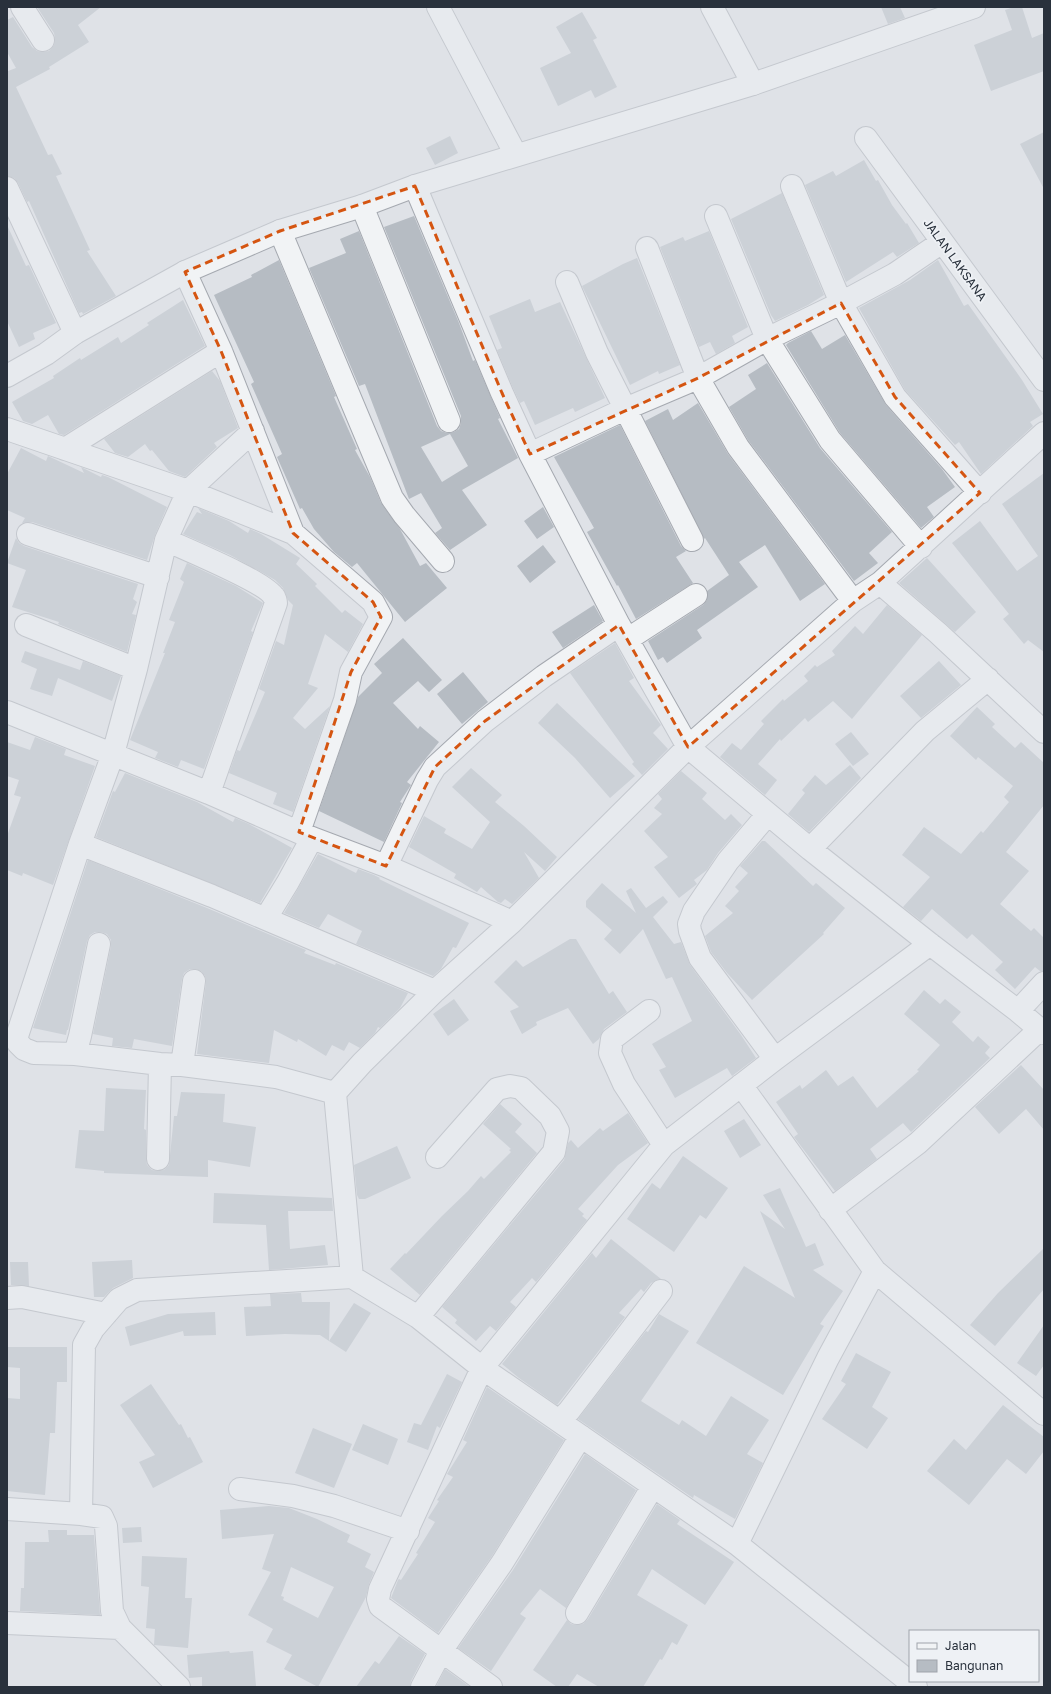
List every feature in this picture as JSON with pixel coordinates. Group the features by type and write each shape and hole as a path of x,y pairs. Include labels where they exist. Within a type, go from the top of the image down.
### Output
{"street":[{"path":"22,7 43,40"},
{"path":"438,7 516,155"},
{"path":"712,7 753,84"},
{"path":"7,376 46,354 75,334 185,272 280,231 362,206 415,186 753,84 974,7"},
{"name":"JALAN LAKSANA","path":"866,138 1044,380"},
{"path":"415,186 502,393 530,454 623,632 688,747 810,849 930,944 1018,1011 1042,1032 918,1143 830,1210"},
{"path":"792,186 841,303 895,397 980,493"},
{"path":"7,188 75,334"},
{"path":"362,206 449,421"},
{"path":"716,216 767,339 830,440 921,546"},
{"path":"280,231 392,498 404,515 444,561"},
{"path":"530,454 624,409 698,378 767,339 841,303 895,274 942,242"},
{"path":"647,248 698,378 738,447 853,601"},
{"path":"185,272 221,351 293,533"},
{"path":"568,282 597,353 624,409 692,540"},
{"path":"65,449 221,351"},
{"path":"7,428 188,490 293,533 373,602 381,618 351,672 345,700 306,835 288,882 266,918"},
{"path":"253,431 188,490 166,540 136,669 113,754 80,844 17,1036 18,1043 24,1049 34,1053 75,1054 160,1064 182,1065 276,1077 335,1093"},
{"path":"352,1277 335,1093 362,1063 435,991 512,922 688,747 853,601 880,583 1044,433"},
{"path":"28,534 158,577"},
{"path":"166,540 252,581 269,592 274,597 276,603 209,793"},
{"path":"880,583 938,633 988,680 1040,722"},
{"path":"386,866 427,780 435,767 485,721 544,676 623,632 696,596"},
{"path":"26,625 136,669"},
{"path":"810,849 925,731 988,680"},
{"path":"7,712 209,793 306,835 386,866 512,922"},
{"path":"768,814 728,861 694,911 689,924 700,958 775,1059"},
{"path":"80,844 266,918 435,991"},
{"path":"75,1054 99,944"},
{"path":"491,1687 380,1606 378,1599 380,1589 482,1368 664,1145 775,1059 930,944"},
{"path":"182,1065 194,981"},
{"path":"1018,1011 1044,983"},
{"path":"649,1011 612,1038 610,1053 624,1084 664,1145"},
{"path":"158,1159 160,1064"},
{"path":"741,1085 875,1271 1044,1414"},
{"path":"418,1317 554,1152 558,1131 550,1116 521,1088 510,1086 497,1090 437,1157"},
{"path":"737,1544 828,1358 875,1271"},
{"path":"81,1514 84,1345 93,1329 119,1299 138,1290 352,1277 418,1317 482,1368 737,1544 909,1681"},
{"path":"559,1421 569,1411 660,1291"},
{"path":"7,1298 22,1297 106,1314"},
{"path":"422,1687 441,1651 502,1563 581,1436"},
{"path":"577,1614 652,1486"},
{"path":"240,1489 293,1496 327,1504 408,1531"},
{"path":"7,1509 81,1514 102,1517 106,1526 112,1611 120,1628 179,1687"},
{"path":"7,1623 120,1628"}],"highlighted area":[{"path":"415,186 502,393 530,454 698,378 841,303 895,397 980,493 688,747 619,625 485,721 435,767 386,866 299,832 351,672 381,617 373,602 293,533 221,351 185,272 280,231"}],"building":[{"path":"37,7 101,7 78,25 89,42 49,67 50,69 16,87 48,155 52,154 62,174 56,176 90,250 87,251 116,296 83,314 82,312 79,313 29,201 27,202 14,178 7,176 7,69 8,71 16,68 7,52 7,20 13,17 32,47 37,51 49,51 54,45 54,33"},
{"path":"881,7 900,7 905,18 888,24"},
{"path":"1014,7 1022,7 1032,38 1044,33 1044,71 991,91 974,45 1012,30 1005,10"},
{"path":"582,12 597,38 593,40 617,87 595,98 591,90 558,106 540,68 571,53 556,27"},
{"path":"1044,132 1044,189 1020,144"},
{"path":"450,136 458,153 435,165 426,148"},
{"path":"864,160 876,181 878,180 892,205 906,224 907,223 919,243 897,257 893,252 846,282 805,185 833,171 836,176"},
{"path":"782,193 824,295 808,305 775,321 771,315 731,219"},
{"path":"414,216 459,323 473,361 475,360 500,418 498,419 518,458 462,490 487,525 450,550 435,533 442,528 421,493 409,499 365,384 359,386 309,268 346,253 340,239 359,231 437,426 441,431 447,433 454,432 459,429 461,416 384,227","holes":["450,434 468,466 442,482 421,447"]},
{"path":"7,225 26,266 29,265 56,323 33,333 35,339 19,347 7,321"},
{"path":"709,231 748,327 732,336 735,343 716,354 710,342 699,347 660,247 683,237 685,241"},
{"path":"637,258 680,365 659,374 658,371 630,385 582,286"},
{"path":"279,260 336,396 334,397 357,449 355,450 370,477 381,503 400,529 420,566 426,563 447,588 405,622 357,563 352,567 334,552 314,529 302,508 300,509 277,457 282,454 251,384 254,382 214,295 252,277 251,275"},
{"path":"938,260 964,306 968,304 1022,380 1043,414 1030,422 1033,426 981,474 959,442 955,445 905,390 859,308 910,280"},
{"path":"530,299 535,312 560,302 605,398 575,412 573,408 535,425 524,401 520,403 513,388 497,350 502,348 489,316"},
{"path":"183,300 205,346 64,435 59,434 48,415 32,424 23,421 12,402 54,378 53,376 80,358 81,360 118,337 121,343 149,325 147,323"},
{"path":"811,331 822,349 845,335 886,405 942,469 955,487 927,507 934,517 921,528 840,433 786,345"},
{"path":"767,363 820,448 892,532 869,553 878,563 854,581 748,440 729,407 756,389 748,375"},
{"path":"212,371 220,381 238,428 214,443 217,447 185,477 169,471 152,450 150,451 145,444 128,457 115,453 104,439"},
{"path":"698,403 728,454 825,584 800,601 765,545 739,562 758,587 697,630 702,638 667,663 663,657 658,660 648,641 703,605 707,600 707,591 729,575 705,538 704,539 645,421 668,409 673,420"},
{"path":"620,425 681,546 686,551 676,557 693,583 636,619 587,532 594,528 554,457"},
{"path":"21,448 46,461 48,456 84,473 81,467 101,477 102,475 108,477 167,507 155,535 147,560 32,522 22,523 25,518 7,510 7,474"},
{"path":"1044,473 1044,652 1028,640 1024,644 1003,619 1009,614 952,543 980,521 1017,571 1038,556 1002,504"},
{"path":"543,507 554,527 537,539 524,521"},
{"path":"198,508 229,521 248,533 250,529 261,534 300,558 296,564 317,584 315,586 342,613 345,610 363,624 348,652 325,634 308,684 318,688 293,718 305,729 330,706 293,812 273,804 277,793 229,773 237,750 240,751 265,692 259,689 276,641 284,645 293,605 288,600 283,588 275,580 230,555 183,534 197,512 202,514"},
{"path":"16,538 19,543 24,546 138,584 133,599 137,602 132,614 136,615 127,652 58,624 59,622 12,607 26,570 7,563"},
{"path":"543,545 556,562 530,583 517,566"},
{"path":"927,558 976,612 955,632 899,583"},
{"path":"187,563 236,586 263,603 251,631 253,632 204,769 181,760 178,767 155,758 158,752 130,740 165,653 163,653 175,622 169,620 184,582 180,579"},
{"path":"594,605 603,621 563,648 552,632"},
{"path":"887,605 922,635 852,719 833,701 808,722 805,718 781,741 780,739 758,764 777,780 765,795 720,757 732,743 741,750 764,724 761,721 783,699 784,701 808,681 804,676 815,665 817,667 835,655 832,651 855,626 863,634"},
{"path":"403,638 442,680 429,692 418,681 393,703 418,729 420,726 439,742 407,782 411,785 400,802 402,803 384,842 319,811 358,697 382,673 374,664"},
{"path":"615,643 634,678 629,681 661,725 653,733 668,749 642,775 632,764 634,762 570,673"},
{"path":"25,651 80,670 83,661 121,676 112,701 58,678 52,696 30,689 37,669 21,662"},
{"path":"939,661 961,685 921,718 900,696"},
{"path":"463,672 488,702 462,724 437,694"},
{"path":"557,703 635,776 610,798 575,758 538,723"},
{"path":"977,707 995,724 992,727 1015,748 1021,742 1044,763 1044,805 1006,852 1029,871 1000,904 1031,931 1034,928 1044,938 1044,971 1040,971 1035,967 1015,989 995,970 1003,962 972,934 967,939 932,909 921,921 903,907 930,877 902,855 924,827 961,854 981,831 983,833 1009,802 1004,797 1013,786 978,757 976,760 950,736"},
{"path":"851,732 869,754 853,766 835,744"},
{"path":"35,737 66,749 64,755 95,766 53,885 23,873 22,876 7,870 7,836 21,797 14,795 19,780 7,776 7,742 30,750"},
{"path":"850,765 861,778 809,832 788,814 805,793 802,790 815,775 826,785"},
{"path":"471,768 502,795 495,802 524,826 557,857 545,871 524,852 539,878 512,904 505,899 501,903 498,902 481,887 477,892 454,878 456,874 409,847 424,816 446,829 444,833 472,849 490,822 452,787"},
{"path":"681,771 707,793 702,799 725,820 731,814 742,825 718,853 707,870 694,880 697,884 679,898 654,867 668,857 644,831 662,814 654,808 662,799 658,794"},
{"path":"125,773 197,802 233,822 235,818 249,824 292,848 260,903 96,837 113,791 115,792"},
{"path":"762,841 765,841 813,886 816,883 845,908 823,933 824,934 752,1000 727,973 711,952 705,936 733,913 725,906 739,891 735,887 748,873 740,866"},
{"path":"318,854 356,873 358,869 374,875 380,878 379,879 469,923 456,948 453,947 441,969 433,976 356,944 362,931 328,914 319,928 284,913"},
{"path":"88,860 306,950 304,953 335,965 336,963 408,993 400,1008 380,1028 378,1027 375,1033 360,1048 349,1042 344,1051 332,1045 326,1056 298,1039 297,1042 274,1030 269,1063 197,1054 206,982 205,976 201,971 190,969 184,973 182,979 172,1046 134,1039 132,1048 112,1046 113,1038 93,1034 111,946 111,940 107,934 95,932 90,935 87,941 66,1035 33,1028"},
{"path":"602,883 636,913 626,891 631,888 646,908 663,896 668,902 653,917 674,944 681,942 690,965 756,1058 732,1076 727,1068 675,1098 659,1070 666,1067 652,1044 692,1021 672,977 666,979 643,929 620,954 604,939 612,930 586,907 586,901"},
{"path":"570,939 576,939 609,994 613,991 627,1012 604,1029 599,1039 593,1044 568,1008 536,1022 537,1025 522,1034 510,1011 519,1007 494,982 516,960 523,967"},
{"path":"924,990 940,1004 945,999 961,1012 952,1022 973,1042 978,1036 990,1047 985,1053 990,1058 911,1132 903,1123 870,1149 877,1159 835,1191 794,1137 798,1134 776,1102 800,1085 802,1089 826,1070 838,1086 853,1076 877,1108 919,1071 917,1070 940,1045 904,1014"},
{"path":"454,999 469,1020 448,1036 433,1014"},
{"path":"1021,1065 1044,1090 1044,1130 1026,1109 999,1134 975,1107"},
{"path":"106,1088 146,1090 144,1129 146,1130 146,1159 147,1165 152,1170 157,1171 164,1170 169,1165 174,1116 177,1116 181,1092 225,1094 223,1122 256,1127 250,1167 208,1160 208,1177 104,1173 104,1171 75,1168 79,1130 104,1131"},
{"path":"500,1104 522,1124 515,1132 537,1153 420,1295 390,1269 481,1176 484,1179 511,1152 509,1150 511,1149 483,1124"},
{"path":"628,1113 648,1143 618,1165 578,1209 584,1214 582,1216 587,1220 536,1282 532,1278 510,1302 516,1307 496,1331 490,1326 476,1341 455,1323 457,1320 442,1307 564,1160 568,1143 571,1140 578,1148 600,1128 603,1131"},
{"path":"744,1119 761,1145 740,1158 724,1131"},
{"path":"397,1146 411,1178 365,1199 359,1199 357,1195 354,1165"},
{"path":"683,1156 728,1188 706,1219 700,1215 674,1252 627,1219 652,1183 660,1189"},
{"path":"780,1188 806,1247 815,1243 824,1265 813,1270 843,1291 820,1324 824,1326 783,1395 696,1343 744,1266 795,1298 760,1211 785,1229 763,1195"},
{"path":"214,1193 332,1198 333,1211 288,1211 290,1249 325,1245 328,1265 269,1270 266,1225 213,1223"},
{"path":"611,1239 661,1279 651,1283 644,1292 641,1289 619,1313 625,1317 557,1405 502,1364 592,1253 596,1258"},
{"path":"1044,1248 1044,1289 995,1346 970,1325 998,1293"},
{"path":"132,1260 133,1278 113,1288 104,1297 94,1297 92,1262"},
{"path":"10,1262 28,1262 29,1286 11,1285"},
{"path":"301,1293 302,1302 330,1302 329,1341 320,1335 285,1334 246,1336 244,1307 271,1306 270,1294"},
{"path":"354,1303 371,1313 346,1352 329,1341"},
{"path":"215,1312 216,1335 184,1336 183,1331 130,1346 125,1327 168,1314"},
{"path":"659,1314 689,1331 641,1401 679,1425 682,1420 706,1436 731,1396 769,1420 747,1454 763,1463 735,1519 694,1495 693,1498 578,1419 646,1331 648,1332"},
{"path":"1044,1325 1044,1365 1036,1376 1017,1363"},
{"path":"7,1347 67,1347 67,1382 57,1382 55,1433 50,1433 45,1495 7,1491 7,1398 20,1399 20,1368 7,1367"},
{"path":"856,1353 891,1372 872,1407 888,1418 867,1449 822,1419 846,1384 841,1381"},
{"path":"447,1374 462,1382 440,1428 437,1426 428,1450 407,1442 414,1423 421,1425"},
{"path":"151,1384 179,1425 181,1424 188,1438 190,1437 203,1462 153,1488 139,1462 155,1455 120,1405"},
{"path":"487,1387 564,1440 492,1556 438,1633 391,1598 398,1580 401,1580 418,1554 416,1553 435,1522 428,1518 439,1501 437,1500 453,1477 447,1474 467,1442 463,1440"},
{"path":"1003,1405 1044,1437 1044,1451 1026,1474 1007,1459 969,1505 927,1471 954,1439 966,1450"},
{"path":"363,1424 398,1439 388,1465 352,1450"},
{"path":"313,1428 352,1444 334,1488 295,1473"},
{"path":"585,1454 636,1490 566,1608 540,1589 520,1614 526,1618 491,1671 458,1648 513,1570"},
{"path":"657,1504 680,1520 677,1524 734,1562 705,1605 652,1569 637,1595 688,1625 677,1645 672,1642 662,1660 660,1659 643,1687 599,1687 577,1674 568,1687 557,1687 533,1670 567,1620 571,1624 577,1625 583,1624 588,1619"},
{"path":"269,1506 289,1508 317,1519 350,1535 347,1542 371,1554 365,1567 374,1572 366,1597 318,1687 284,1669 292,1655 266,1642 273,1629 248,1615 271,1572 262,1569 274,1534 222,1539 220,1510","holes":["291,1567 334,1587 318,1618 283,1600 284,1597 281,1596"]},
{"path":"141,1527 142,1542 123,1543 122,1528"},
{"path":"48,1530 67,1530 67,1535 94,1535 100,1615 20,1611 21,1588 24,1588 25,1542 49,1542"},
{"path":"142,1556 187,1558 185,1598 192,1598 188,1648 154,1645 155,1629 146,1628 149,1587 141,1586"},
{"path":"399,1636 425,1654 411,1681 410,1687 356,1687 375,1661 379,1664"},
{"path":"229,1651 230,1653 253,1651 256,1686 202,1687 202,1677 189,1678 187,1655"},
{"path":"445,1669 470,1687 436,1687"}]}
